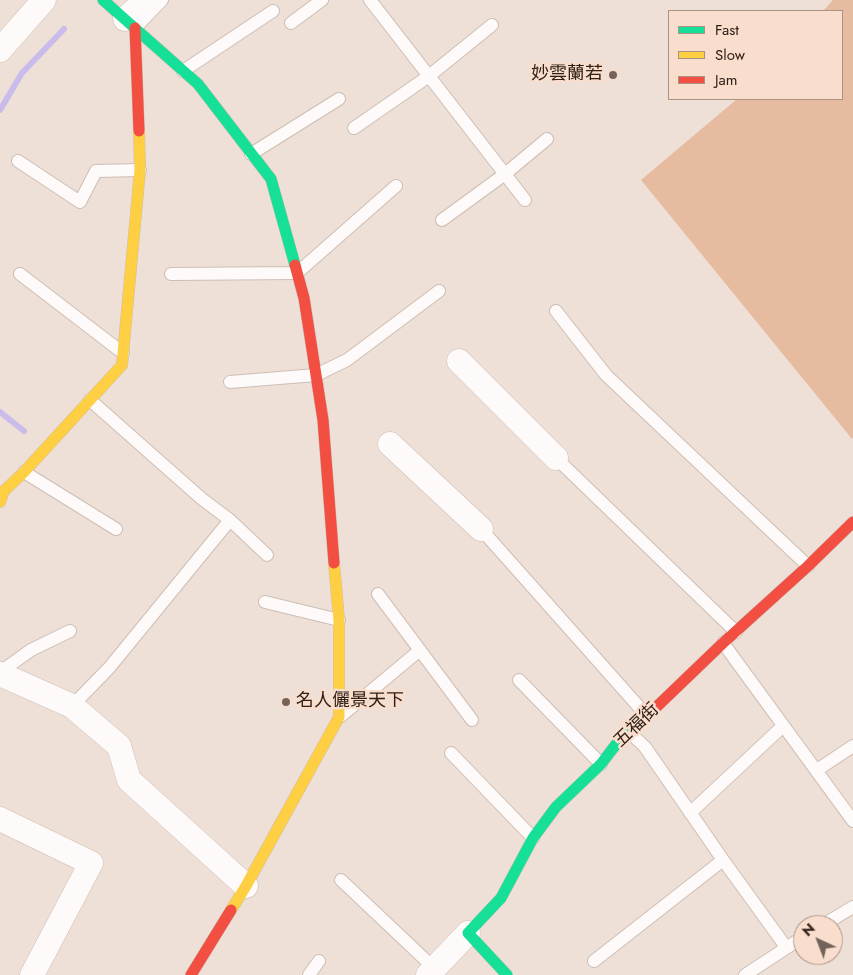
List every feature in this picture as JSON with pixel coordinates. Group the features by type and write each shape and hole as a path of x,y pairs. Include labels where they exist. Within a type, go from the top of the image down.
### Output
{"street":[{"path":"0,50 44,0"},
{"path":"103,0 198,84 271,180 304,298 323,420 339,620 339,717 246,886 191,975"},
{"path":"1,493 24,472 122,365 140,170 130,23 146,0"},
{"path":"459,361 556,458"},
{"path":"390,444 481,530"},
{"name":"五福街","path":"468,933 501,898 532,838 556,807 601,764 627,730 647,716 853,522"},
{"path":"0,673 72,706 119,746 129,780 246,886"},
{"path":"0,819 91,862 32,975"},
{"path":"431,971 468,933 506,975"}],"lane":[{"path":"130,23 162,0"},
{"path":"291,23 322,0"},
{"path":"370,0 525,200"},
{"path":"183,71 273,11"},
{"path":"354,128 429,76 492,25"},
{"path":"251,154 339,99"},
{"path":"442,220 548,139"},
{"path":"18,161 80,202 96,171 140,170"},
{"path":"171,274 297,273 396,186"},
{"path":"20,274 123,353"},
{"path":"230,382 316,375 347,360 440,291"},
{"path":"556,311 606,374 808,566"},
{"path":"90,400 202,499 230,520 267,556"},
{"path":"556,458 736,632"},
{"path":"24,472 116,529"},
{"path":"72,706 109,668 230,520"},
{"path":"481,530 647,716"},
{"path":"378,594 472,720"},
{"path":"265,602 339,620"},
{"path":"0,673 30,650 70,631"},
{"path":"723,644 817,770 853,822"},
{"path":"339,717 420,650"},
{"path":"519,680 601,764"},
{"path":"690,813 783,726"},
{"path":"627,730 645,747 786,947"},
{"path":"817,770 853,746"},
{"path":"451,753 532,838"},
{"path":"594,961 723,860"},
{"path":"341,880 431,971"},
{"path":"840,915 853,907"},
{"path":"744,975 793,943"},
{"path":"309,975 319,961"}],"shaded area":[{"path":"833,0 853,0 852,439 641,180 736,100 843,100 843,10 824,10"}],"waterway":[{"path":"0,110 22,73 64,29"},
{"path":"0,412 24,431"}],"traffic: fast":[{"path":"103,0 198,84 271,179 295,265"},
{"path":"507,975 468,933 501,898 533,838 556,807 601,764 627,730 639,721"}],"traffic: slow":[{"path":"0,502 4,491 24,472 122,365 140,170 139,131"},
{"path":"231,910 339,717 339,620 334,563"}],"traffic: jam":[{"path":"135,28 139,131"},
{"path":"295,265 304,298 323,420 334,563"},
{"path":"639,721 647,716 853,522"},
{"path":"191,975 231,910"}],"place":[{"name":"妙雲蘭若","path":"613,75"},
{"name":"名人儷景天下","path":"286,702"}]}
